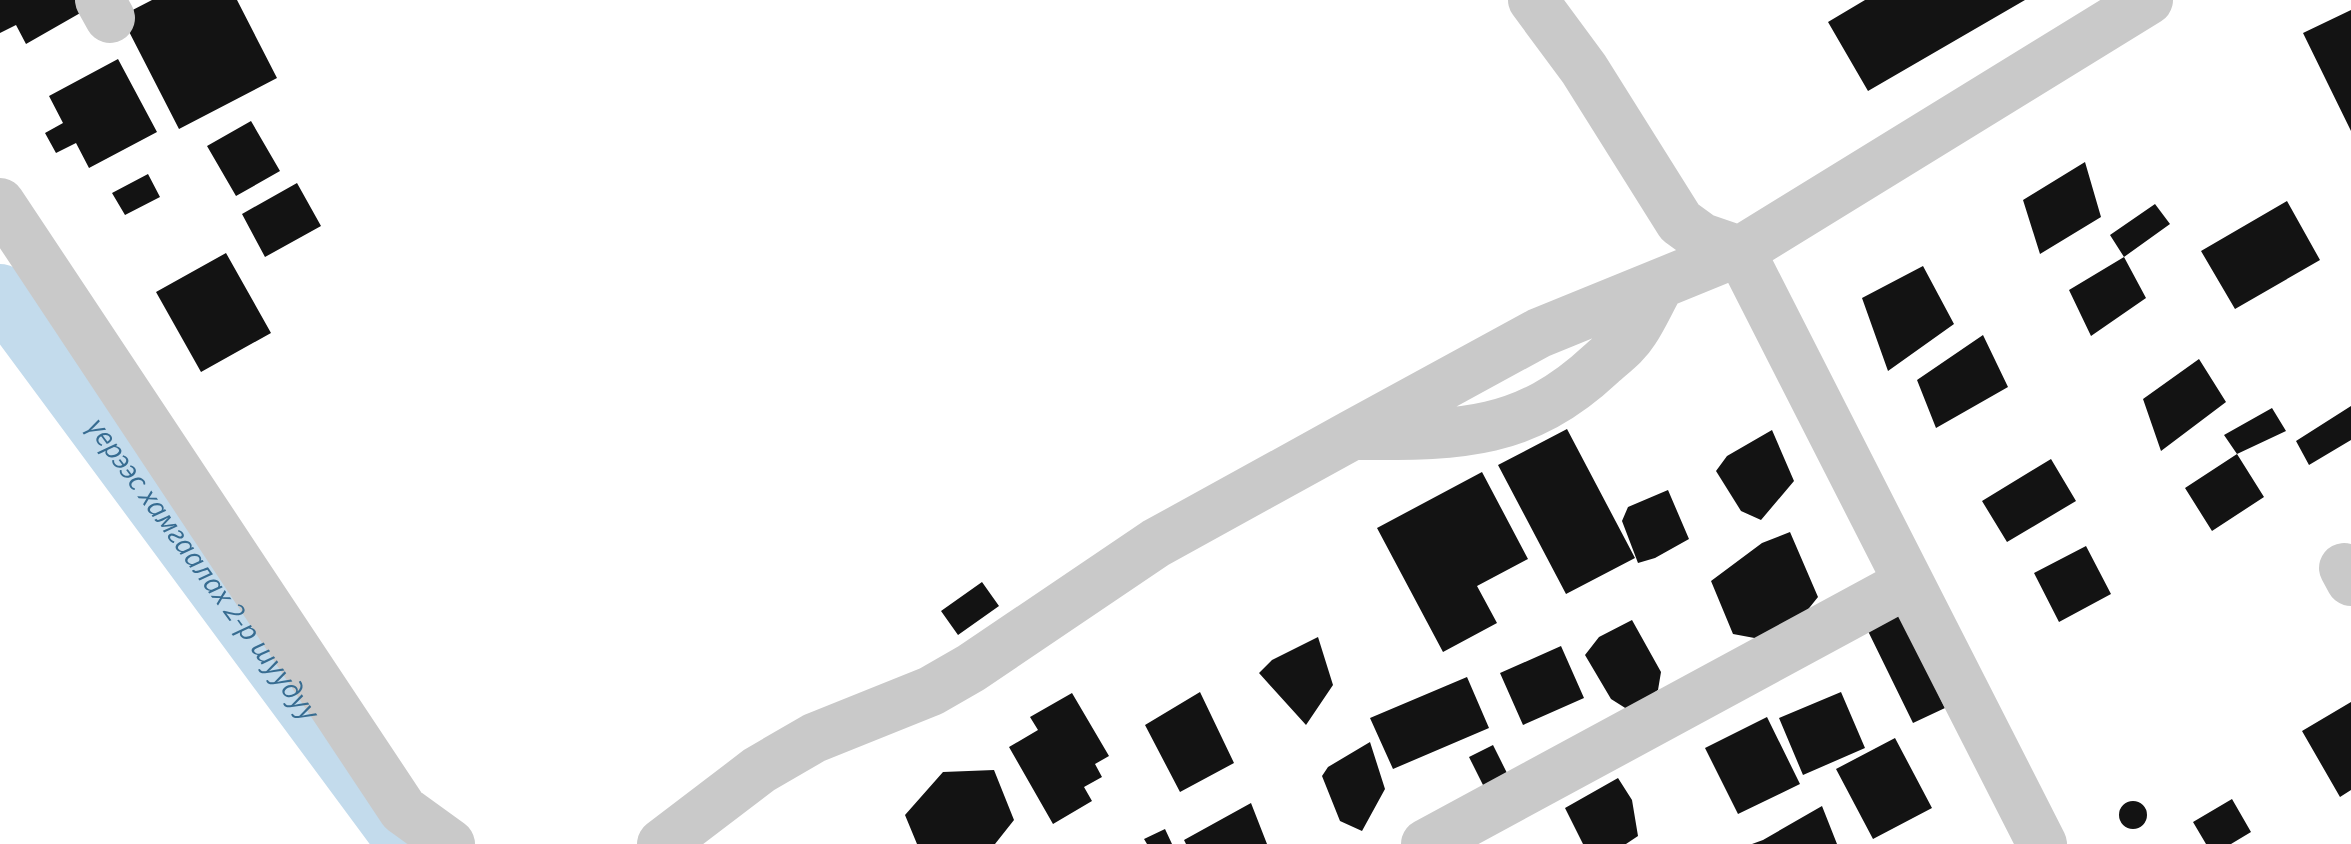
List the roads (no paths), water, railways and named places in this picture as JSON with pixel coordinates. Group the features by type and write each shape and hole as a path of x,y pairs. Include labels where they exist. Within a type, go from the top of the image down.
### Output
{"street":[{"path":"1533,0 1584,69 1680,222 1702,238 1740,251 2034,841"},
{"path":"662,844 759,770 814,738 930,690 971,668 1156,543 1352,435 1539,333 1740,251 2137,3"},
{"path":"0,203 403,810 450,844"},
{"path":"1352,435 1469,431 1515,420 1555,402 1632,335 1660,284"},
{"path":"1426,844 1908,582"}],"waterway":[{"name":"үерээс хамгаалах 2-р шуудуу","path":"0,294 407,844"}]}
